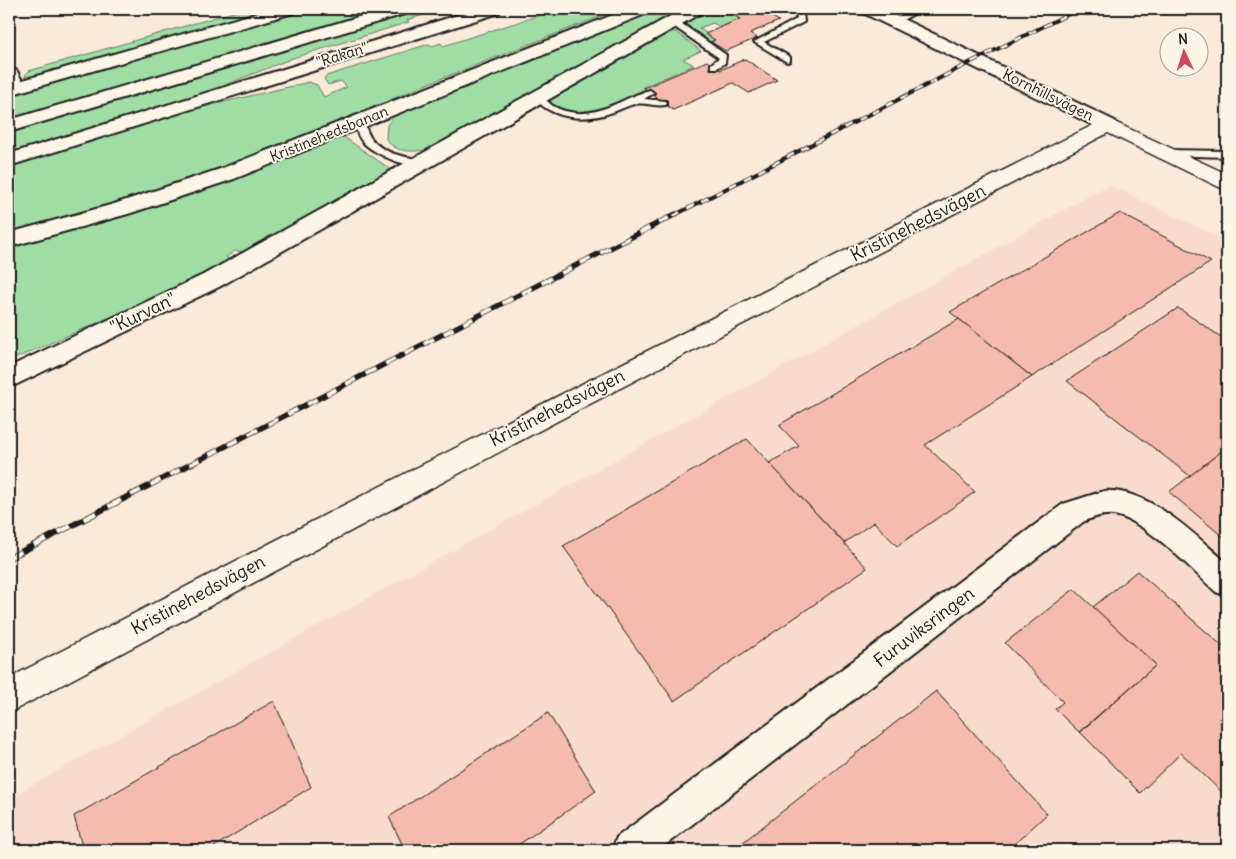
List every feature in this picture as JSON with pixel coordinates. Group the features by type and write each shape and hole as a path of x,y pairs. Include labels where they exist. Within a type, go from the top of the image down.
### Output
{"street":[{"path":"11,71 230,9"},
{"path":"15,89 287,9"},
{"path":"9,126 402,9"},
{"name":"\"Rakan\"","path":"9,160 493,9"},
{"name":"Kristinehedsbanan","path":"9,240 121,209 227,174 642,9"},
{"path":"422,162 695,9"},
{"name":"Kornhillsvägen","path":"869,9 1227,182"},
{"name":"Kristinehedsvägen","path":"9,696 594,389 1108,125"},
{"name":"\"Kurvan\"","path":"9,378 211,281 422,162"},
{"name":"Furuviksringen","path":"630,850 1073,513 1092,506 1112,502 1127,505 1160,525 1227,582"}],"lane":[{"path":"787,59 758,42 801,20 800,14 793,9"},
{"path":"894,21 919,9"},
{"path":"672,21 723,57 722,61 714,66"},
{"path":"11,71 15,89"},
{"path":"537,97 547,108 558,113 577,116 595,115 650,93"},
{"path":"633,101 664,102"},
{"path":"360,122 359,129 364,138 375,148 394,158 407,162 422,162"},
{"path":"1166,153 1227,154"}],"shaded area":[{"path":"1109,185 1227,241 1227,850 9,850 9,798"}],"green space":[{"path":"244,9 273,9 28,80 25,75 29,71"},
{"path":"302,9 391,9 9,122 9,97 58,80"},
{"path":"419,9 444,9 407,20 409,22 293,58 187,100 9,155 9,133"},
{"path":"559,9 620,9 422,86 273,151 79,217 9,235 9,166 161,117 309,82 317,85 324,97 347,87 341,81 328,85 324,79 326,76 429,44 432,46 441,43 443,46"},
{"path":"655,9 686,9 440,146 426,150 411,151 397,148 386,139 387,125 393,117 643,16"},
{"path":"707,9 753,9 735,16 740,19 720,27 713,23 699,28 715,40 710,42 685,23"},
{"path":"667,31 676,32 701,51 683,59 694,65 643,87 645,89 598,108 574,111 562,109 551,103 550,97"},
{"path":"341,135 393,171 247,252 235,251 226,257 229,259 227,262 113,316 9,361 9,248 135,210"}],"building":[{"path":"753,9 759,9 779,21 750,33 757,38 726,51 711,42 715,40 705,34 740,19 735,16"},
{"path":"745,59 777,80 749,93 733,83 673,110 644,88 707,61 720,70"},
{"path":"1120,213 1211,262 1032,377 950,312"},
{"path":"1178,308 1227,341 1227,447 1190,476 1067,381"},
{"path":"959,319 1032,377 925,445 975,492 897,546 874,522 844,543 769,463 799,446 779,425"},
{"path":"747,439 867,568 674,701 563,546"},
{"path":"1227,447 1227,540 1169,492"},
{"path":"1137,571 1227,650 1227,797 1181,753 1140,793 1080,732 1156,665 1093,607"},
{"path":"1074,589 1156,665 1079,732 1055,709 1063,702 1005,643"},
{"path":"936,691 1047,814 1008,850 733,850"},
{"path":"274,701 311,787 209,850 83,850 74,816"},
{"path":"548,713 596,791 511,850 405,850 389,817"}],"railway":[{"path":"673,216 975,60 1079,9"},
{"path":"131,495 676,214"},
{"path":"9,558 133,494"}]}
